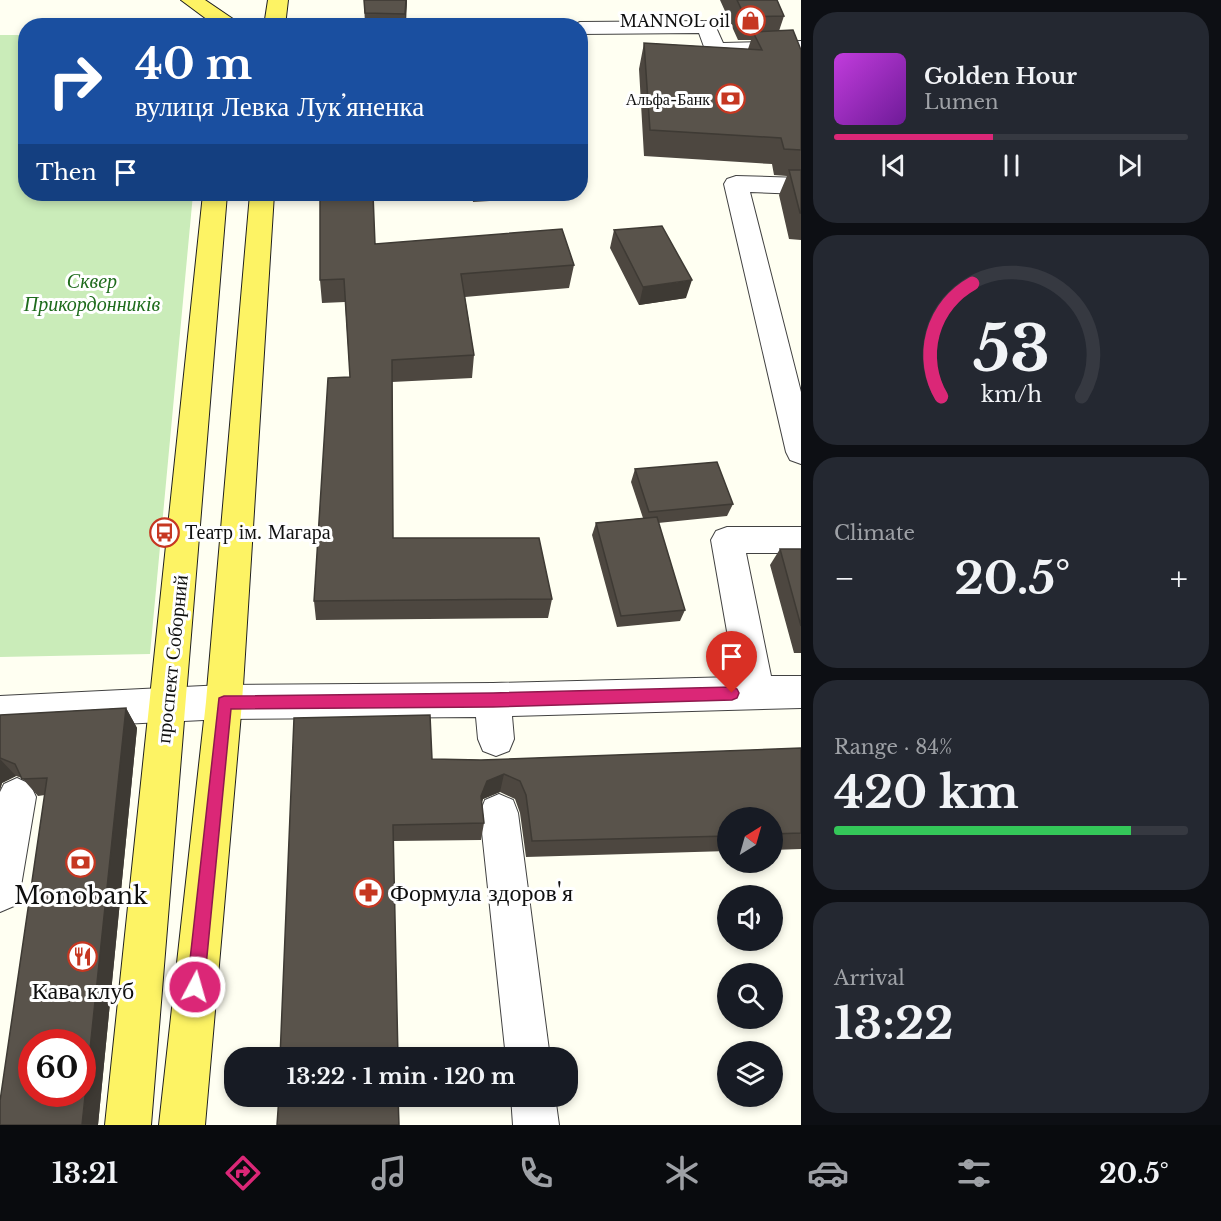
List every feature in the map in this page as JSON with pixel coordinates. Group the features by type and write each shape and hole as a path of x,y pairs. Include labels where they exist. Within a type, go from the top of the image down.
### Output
{"main road":[{"path":"191,0 218,18"},
{"path":"230,18 233,0"},
{"path":"275,18 278,0"},
{"name":"проспект Соборний","path":"128,1125 167,706 192,473 214,201"},
{"path":"182,1125 224,702 261,201"}],"street":[{"path":"588,28 707,27 715,50 801,47"},
{"path":"801,186 736,184 801,452"},
{"path":"756,693 727,540 801,540"},
{"path":"21,719 224,702 493,700 801,692"},
{"path":"493,700 496,739"},
{"path":"0,892 17,797"},
{"path":"499,813 527,1047"},
{"path":"534,1107 536,1125"}],"green space":[{"name":"Сквер Прикордонників","path":"0,35 18,35 18,201 192,201 150,654 0,657"}],"building":[{"path":"364,0 406,0 405,14 365,13"},
{"path":"737,0 777,0 784,16 745,17"},
{"path":"793,30 801,50 801,150 784,149 781,138 650,130 644,43 762,50 753,32"},
{"path":"789,170 801,170 801,213 800,213"},
{"path":"320,201 373,201 375,244 562,229 574,265 461,274 474,355 392,360 393,538 539,538 552,599 314,601 328,378 350,377 344,279 320,280"},
{"path":"662,226 692,280 643,287 614,230"},
{"path":"717,462 733,504 649,512 635,469"},
{"path":"657,517 685,610 621,616 596,523"},
{"path":"780,549 801,549 801,626"},
{"path":"126,708 92,1029 18,1029 18,1107 84,1107 82,1125 0,1125 0,1101 47,778 22,779 15,764 0,758 0,715"},
{"path":"430,715 432,759 481,760 801,748 801,833 783,834 783,807 717,807 717,836 532,841 526,795 520,781 504,774 487,781 481,796 484,823 393,825 398,1047 280,1047 294,718"},
{"path":"278,1107 398,1107 399,1125 277,1125"}],"place":[{"name":"MANNOL oil","path":"751,21"},
{"name":"Альфа-Банк","path":"731,99"},
{"name":"Театр ім. Магара","path":"164,532"},
{"name":"Monobank","path":"81,862"},
{"name":"Формула здоров'я","path":"369,892"},
{"name":"Кава клуб","path":"83,957"}],"route":[{"path":"195,987 224,702 493,700 732,693"}]}
